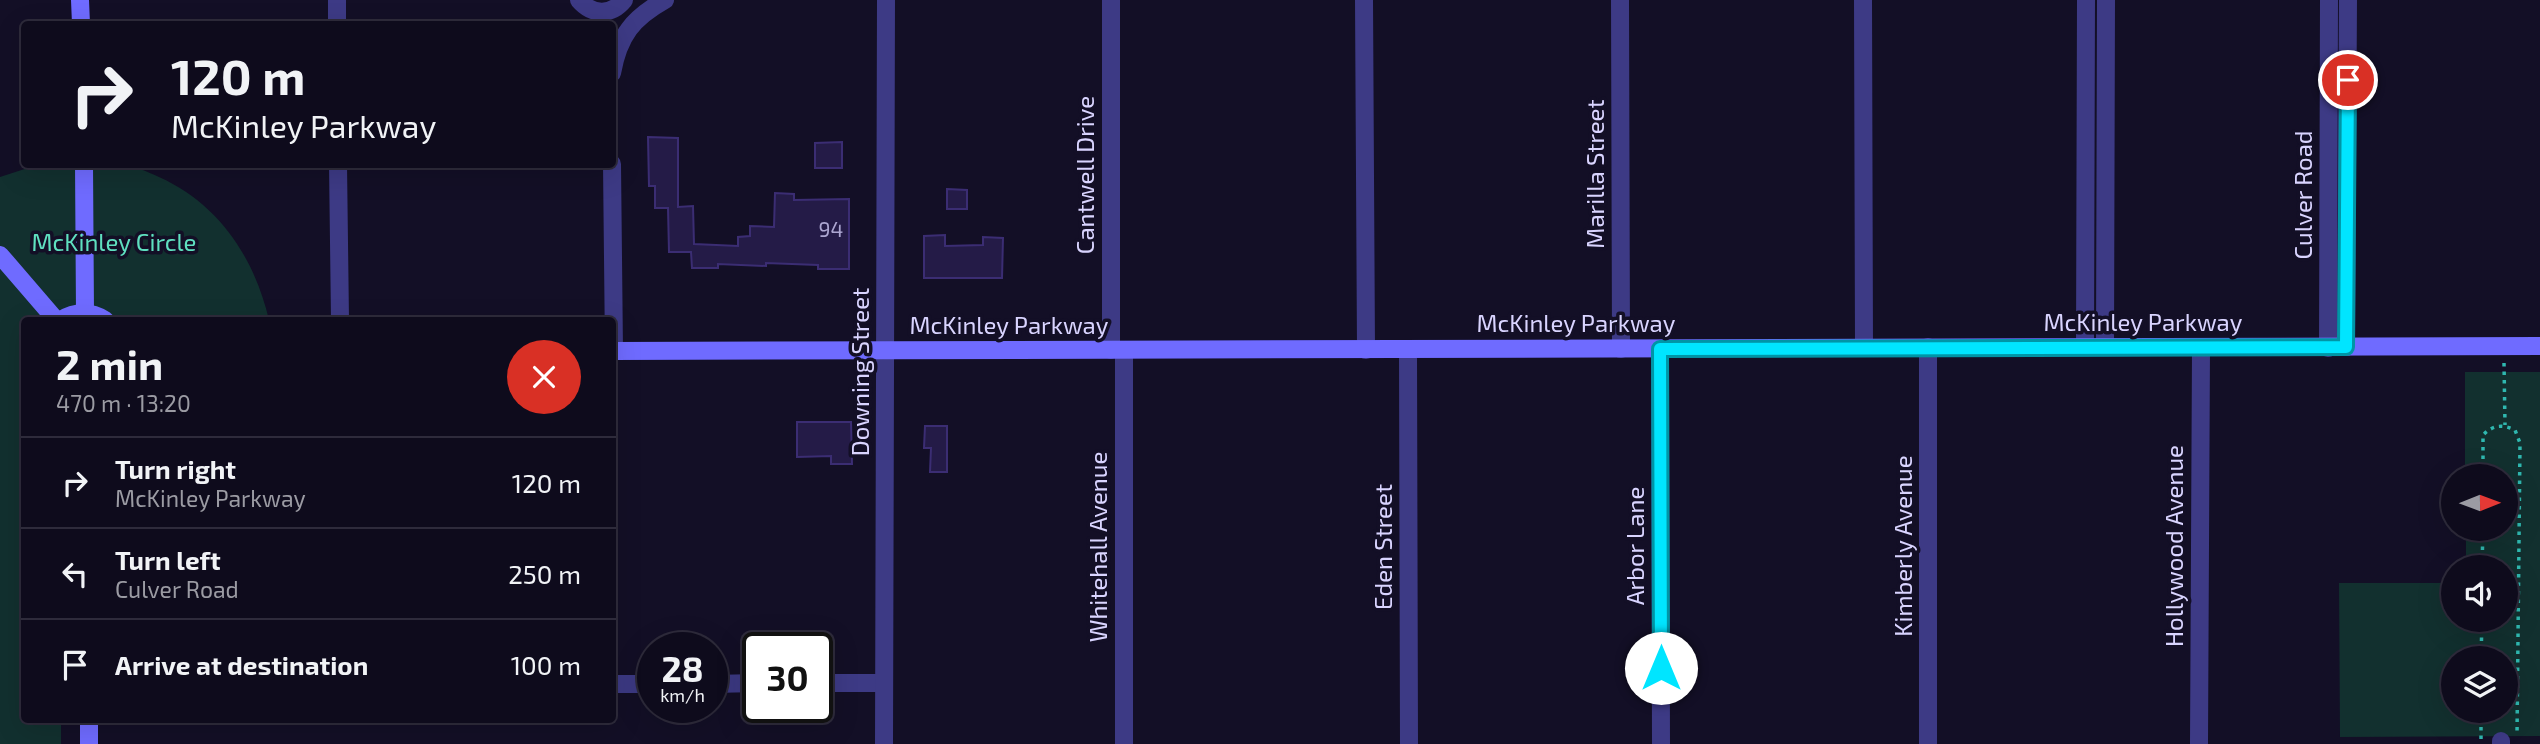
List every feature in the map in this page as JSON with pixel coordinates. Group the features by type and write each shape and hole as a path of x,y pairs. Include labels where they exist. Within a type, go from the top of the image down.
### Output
{"street":[{"path":"80,0 81,21"},
{"path":"337,0 337,21"},
{"path":"579,0 590,10 600,12 613,10 623,1 636,19"},
{"path":"616,59 620,45 636,19 665,0"},
{"name":"Downing Street","path":"884,744 886,0"},
{"name":"Cantwell Drive","path":"1111,0 1117,350"},
{"path":"1364,0 1366,350"},
{"name":"Marilla Street","path":"1620,0 1621,349"},
{"path":"1863,0 1864,348"},
{"path":"2085,346 2086,0"},
{"path":"2105,347 2106,0"},
{"name":"Culver Road","path":"2328,348 2329,0"},
{"name":"Culver Road","path":"2346,347 2348,0"},
{"path":"2086,39 2106,39"},
{"path":"84,168 85,313"},
{"path":"338,168 340,317"},
{"path":"612,168 613,317"},
{"path":"0,255 55,317"},
{"path":"65,317 85,313 96,317"},
{"name":"McKinley Parkway","path":"616,351 2540,346"},
{"name":"Kimberly Avenue","path":"1928,347 1928,744"},
{"name":"Hollywood Avenue","path":"2199,744 2201,348"},
{"name":"Arbor Lane","path":"1660,349 1661,744"},
{"name":"Whitehall Avenue","path":"1117,350 1124,744"},
{"name":"Eden Street","path":"1408,350 1409,744"},
{"path":"833,683 884,683"},
{"path":"616,684 637,684"},
{"path":"89,723 89,744"}],"path":[{"path":"2504,346 2505,426"},
{"path":"2483,464 2483,435 2490,428 2505,426 2515,430 2520,443 2506,742"}],"green space":[{"name":"McKinley Circle","path":"28,168 137,168 180,188 199,202 231,235 254,275 268,317 21,317 21,723 61,723 61,744 0,744 0,177"},
{"path":"2465,372 2540,372 2540,736 2340,737 2339,583 2441,583 2441,632 2518,632 2518,555 2466,555 2466,541 2518,541 2518,464 2465,464"}],"building":[{"path":"648,137 678,138 678,207 693,206 694,244 738,246 738,237 750,236 750,226 774,227 775,193 794,194 794,200 849,199 849,269 818,269 818,265 766,263 766,266 718,264 718,268 692,268 691,252 669,252 668,208 655,208 655,186 649,186"},
{"path":"842,142 842,168 815,168 815,143"},
{"path":"947,189 967,190 967,209 947,209"},
{"path":"945,235 945,246 983,245 983,237 1003,238 1002,278 924,278 924,236"},
{"path":"797,422 851,422 852,464 831,464 831,456 797,457"},
{"path":"925,426 947,426 947,472 930,472 931,448 924,448"}],"route":[{"path":"1661,668 1660,349 2346,347 2348,80"}]}
